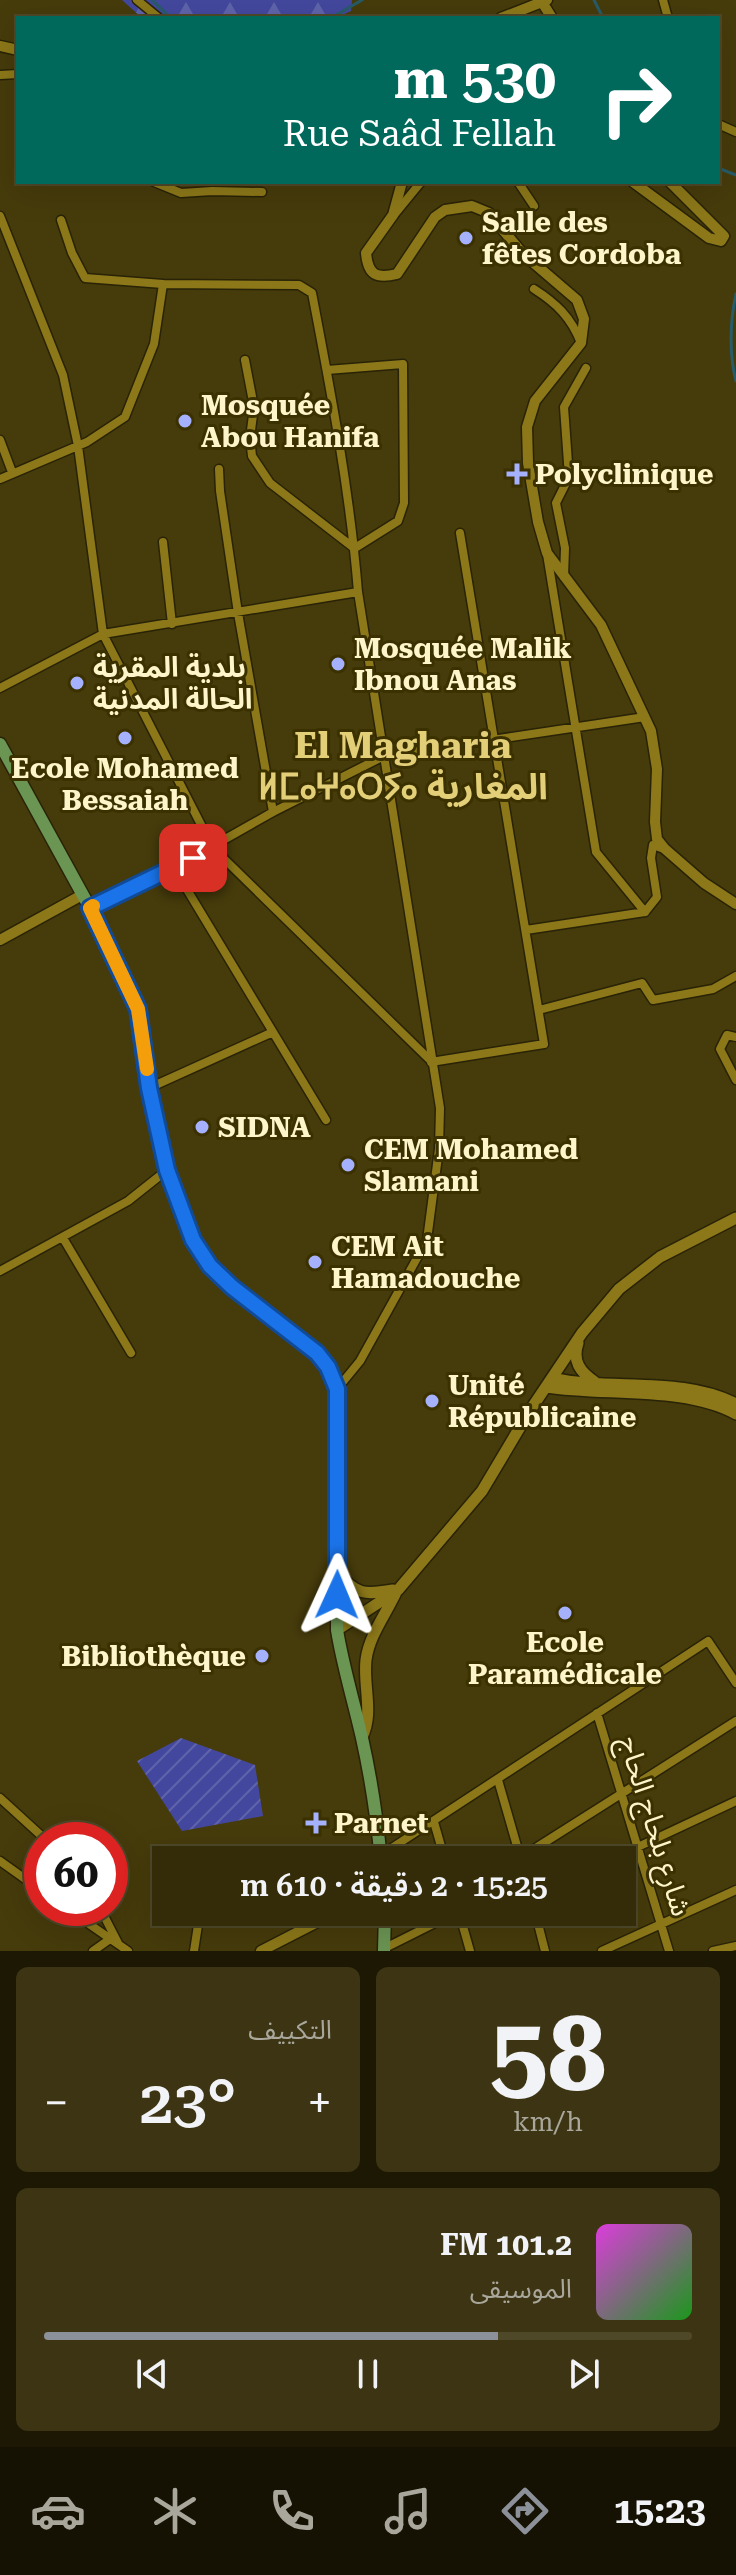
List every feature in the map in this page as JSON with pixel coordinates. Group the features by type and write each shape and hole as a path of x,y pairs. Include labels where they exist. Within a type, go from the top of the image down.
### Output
{"main road":[{"path":"0,744 90,908 138,1009 149,1088 167,1170 193,1240 210,1266 232,1287 317,1353 328,1367 337,1389 337,1630 362,1737 380,1846"},
{"path":"362,1737 368,1723 366,1656 398,1590 482,1491 529,1412 582,1333 619,1289 660,1257 736,1218"},
{"path":"582,1333 576,1350 576,1363 584,1375 599,1384"},
{"path":"550,1382 695,1390 736,1404"},
{"path":"550,1382 573,1391"},
{"path":"537,1400 573,1391 689,1398 710,1402 736,1414"},
{"path":"337,1572 361,1592 398,1590"},
{"path":"337,1630 398,1590"},
{"path":"384,1950 385,1926"}],"street":[{"path":"137,0 157,16"},
{"path":"506,16 544,1"},
{"path":"159,184 181,193 262,192"},
{"path":"393,215 401,184"},
{"path":"419,184 366,253 367,265 375,275 384,277 397,274 435,217 445,210 472,206 489,213 522,253 572,293 584,319 581,343 535,401 527,427 528,463 538,522 547,553 596,852 645,912"},
{"path":"519,184 534,206"},
{"path":"636,184 709,238 721,241 724,236 672,184"},
{"path":"0,216 63,375 78,446 103,634 213,848 431,1062"},
{"path":"61,220 72,253 85,278 163,284 299,285 312,293 355,548 358,592 440,1108 427,1240 360,1361 337,1389"},
{"path":"0,479 78,446 125,417 154,344 163,284"},
{"path":"534,289 560,308 576,328 581,343"},
{"path":"245,360 254,407 250,438 252,456 270,483 355,548"},
{"path":"327,370 403,364 404,503 398,521 355,548"},
{"path":"564,578 565,548 556,503 569,477 564,407 586,368"},
{"path":"0,440 12,472"},
{"path":"219,469 238,613 273,812"},
{"path":"431,1062 544,1044 460,533"},
{"path":"163,542 172,624"},
{"path":"547,553 601,625 651,731 657,769 657,839 704,883 736,904"},
{"path":"0,688 103,634 358,592"},
{"path":"90,908 213,848 273,812 384,756 645,717"},
{"path":"526,930 645,912 657,897 651,858 653,845 665,849"},
{"path":"174,868 326,1120"},
{"path":"0,940 82,895"},
{"path":"539,1010 642,983 653,1000 713,989 736,976"},
{"path":"149,1088 273,1032"},
{"path":"736,1037 727,1035 720,1049 736,1080"},
{"path":"0,1271 128,1201 167,1170"},
{"path":"63,1238 131,1353"},
{"path":"399,1846 708,1641 736,1683"},
{"name":"شارع بلحاج الحاج","path":"597,1713 669,1951"},
{"path":"541,1846 736,1721"},
{"path":"498,1780 517,1846"},
{"path":"0,1798 26,1822"},
{"path":"637,1848 736,1801"},
{"path":"434,1822 441,1846"},
{"path":"0,1861 24,1878"},
{"path":"602,1951 736,1890"},
{"path":"92,1926 128,1951"},
{"path":"108,1926 114,1941"},
{"path":"194,1951 198,1926"},
{"path":"261,1951 310,1926"},
{"path":"384,1950 431,1926"},
{"path":"462,1926 470,1951"},
{"path":"539,1926 545,1951"},
{"path":"93,1951 114,1941"},
{"path":"713,1951 736,1946"}],"green space":[{"path":"122,0 352,0 351,11 340,16 140,16"},
{"path":"181,1738 255,1765 263,1816 182,1831 137,1761"}],"waterway":[{"path":"152,0 169,16"},
{"path":"334,16 362,0"},
{"path":"594,0 602,16"},
{"path":"720,169 736,175"},
{"path":"736,294 731,338 736,381"}],"slow traffic":[{"path":"93,906 90,908 138,1009 147,1069"}],"place":[{"name":"Salle des fêtes Cordoba","path":"466,238"},
{"name":"Mosquée Abou Hanifa","path":"185,421"},
{"name":"Polyclinique","path":"517,474"},
{"name":"Mosquée Malik Ibnou Anas","path":"338,664"},
{"name":"بلدية المقرية الحالة المدنية","path":"77,683"},
{"name":"Ecole Mohamed Bessaiah","path":"125,738"},
{"name":"SIDNA","path":"202,1127"},
{"name":"CEM Mohamed Slamani","path":"348,1165"},
{"name":"CEM Ait Hamadouche","path":"315,1262"},
{"name":"Unité Républicaine","path":"432,1401"},
{"name":"Ecole Paramédicale","path":"565,1613"},
{"name":"Bibliothèque","path":"262,1656"},
{"name":"Parnet","path":"316,1823"}],"district":[{"name":"El Magharia ⵍⵎⴰⵖⴰⵔⵢⴰ المغارية","path":"403,766"}],"route":[{"path":"193,858 90,908 138,1009 149,1088 167,1170 193,1240 210,1266 232,1287 317,1353 328,1367 337,1389 337,1595"}]}
